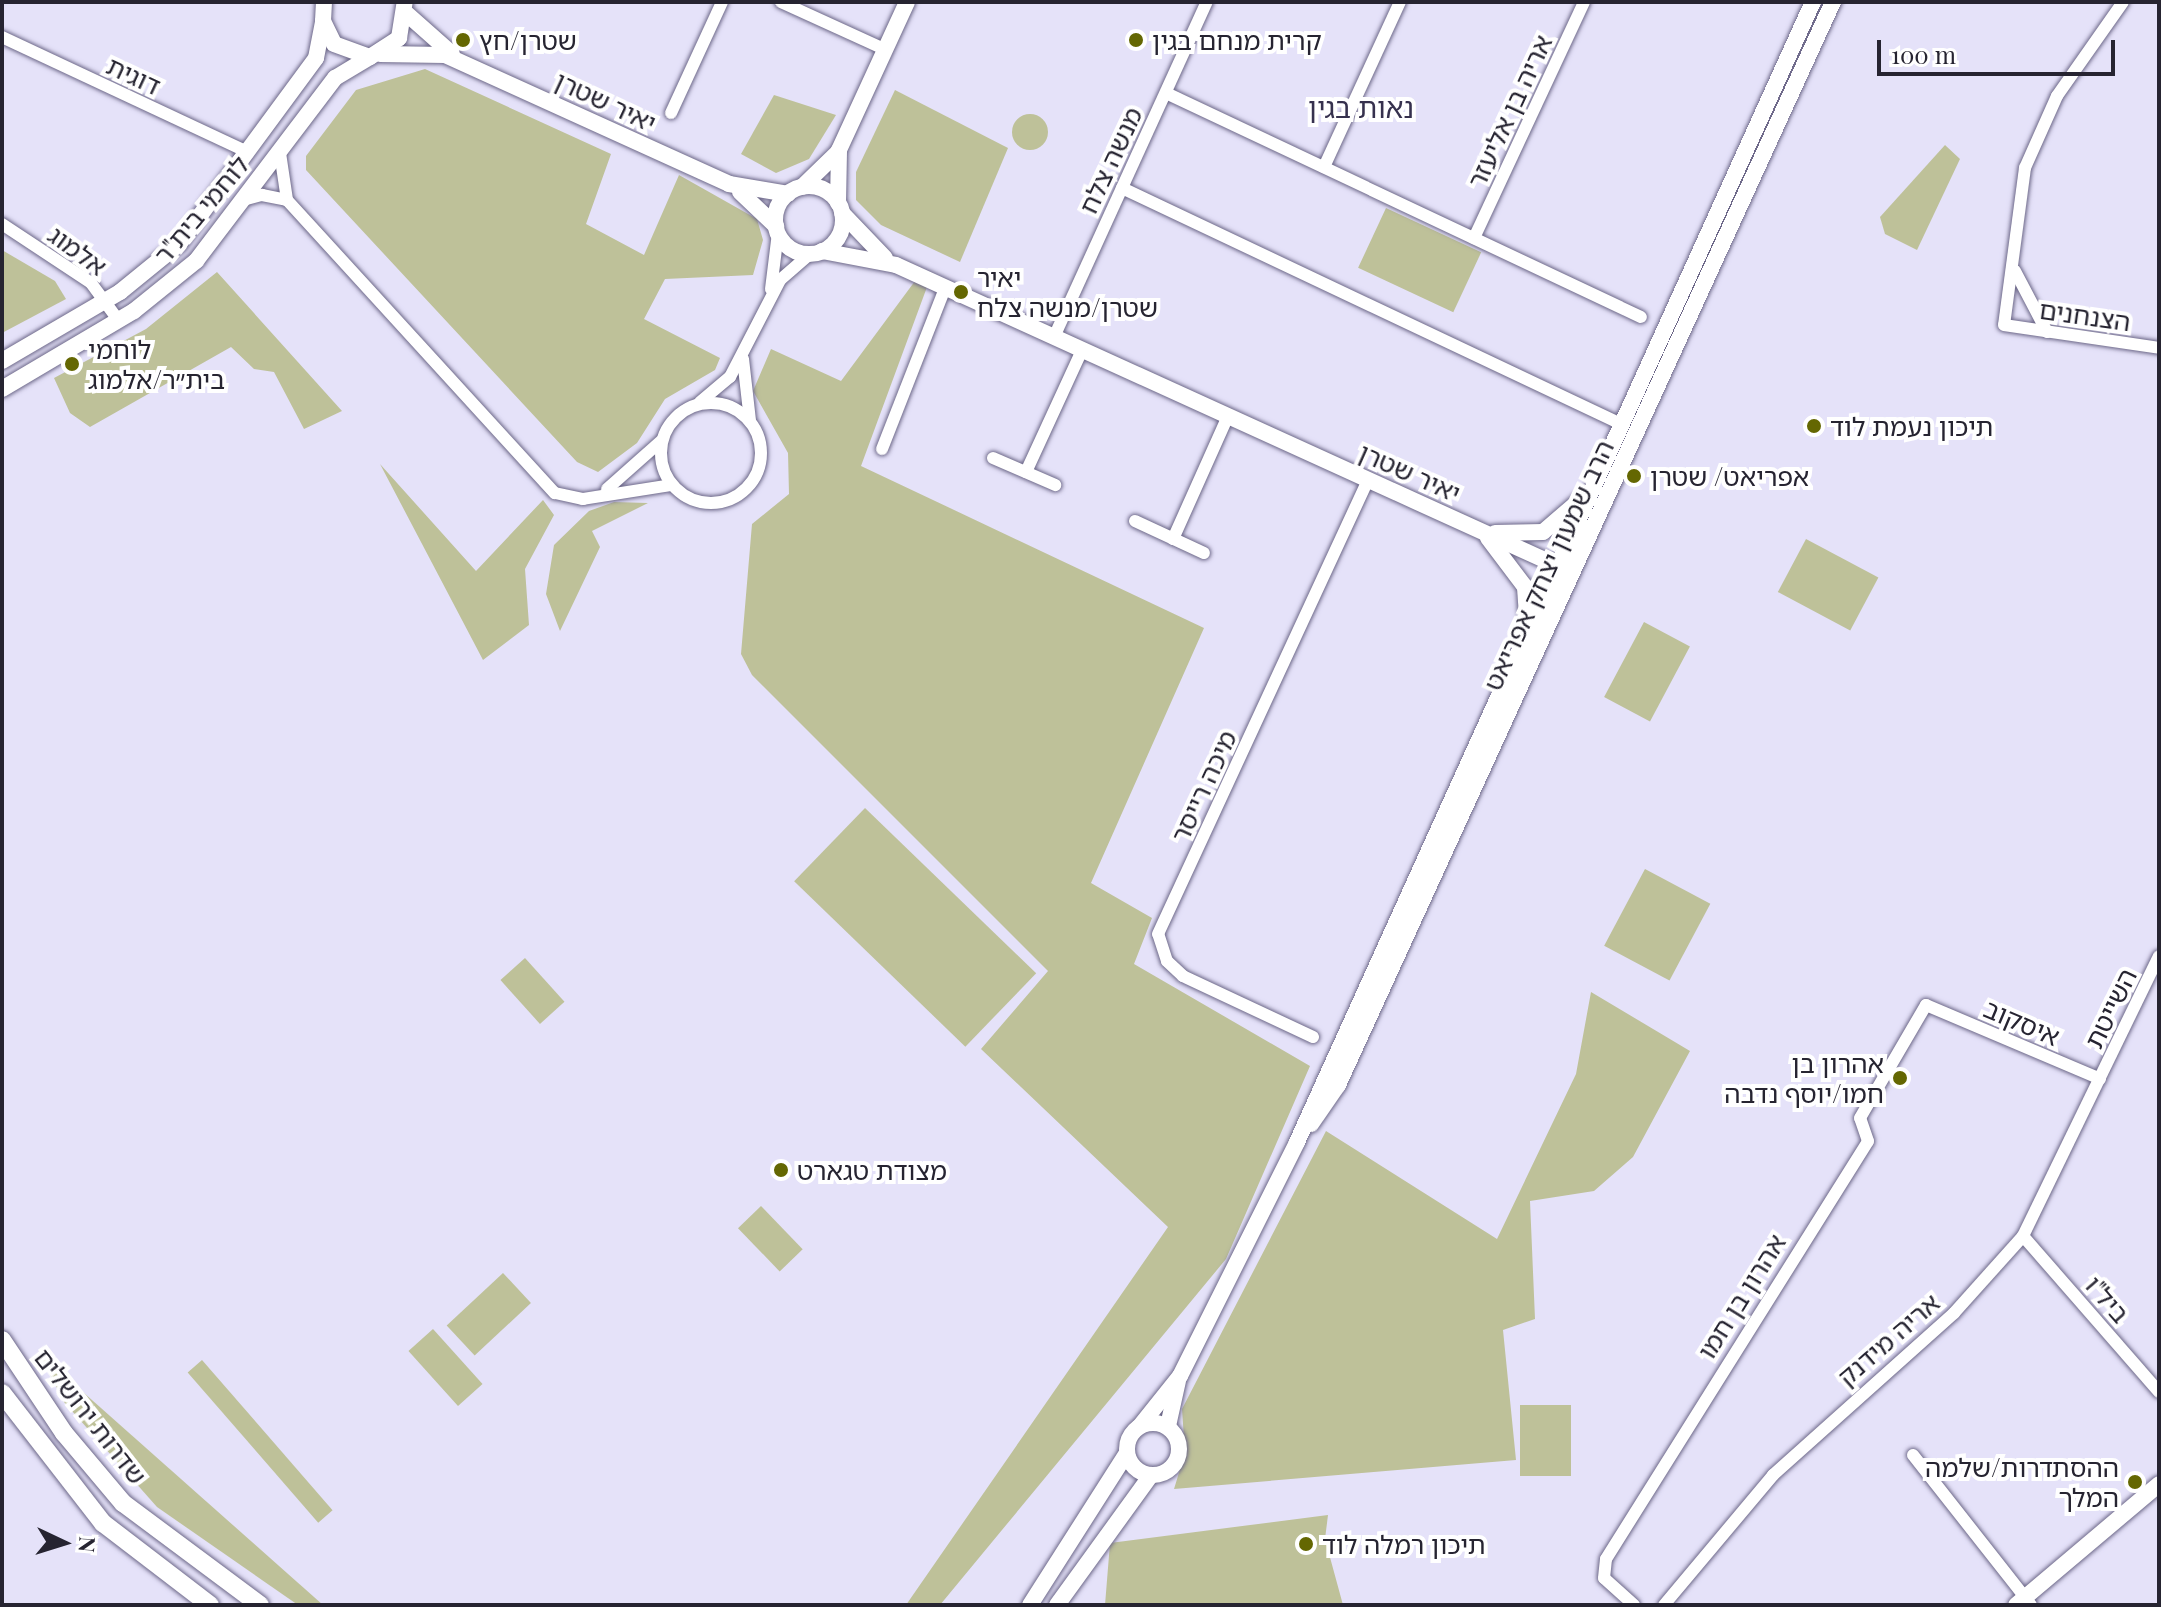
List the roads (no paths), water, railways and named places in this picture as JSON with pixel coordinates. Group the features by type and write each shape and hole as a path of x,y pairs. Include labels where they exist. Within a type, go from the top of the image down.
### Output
{"main road":[{"name":"שדרות ירושלים","path":"2,1340 64,1433 123,1503 260,1605"},
{"path":"2,1393 103,1523 210,1605"}],"street":[{"name":"לוחמי בית\"ר","path":"2,361 106,300 179,244 316,58 324,2"},
{"path":"671,113 722,2"},
{"path":"781,2 884,49"},
{"path":"599,494 636,470 661,441 669,424 697,404 743,356 769,298 777,230 795,190 839,150 907,2"},
{"name":"מנשה צלח","path":"1054,337 1207,2"},
{"path":"1324,167 1400,2"},
{"name":"אריה בן אליעזר","path":"1474,238 1584,2"},
{"name":"הרב שמעון יצחק אפריאט","path":"1140,1426 1180,1376 1297,1142 1524,631 1813,2"},
{"name":"הרב שמעון יצחק אפריאט","path":"1297,1142 1338,1085 1833,2"},
{"path":"2047,332 2017,280 2013,254 2036,138 2123,2"},
{"path":"323,21 344,52 375,55 399,38 406,8"},
{"name":"יאיר שטרן","path":"406,8 463,62"},
{"name":"דוגית","path":"2,37 248,152"},
{"name":"יאיר שטרן","path":"375,55 428,52 463,62 729,184 777,230"},
{"name":"לוחמי בית\"ר","path":"2,389 119,321 196,261 335,78 375,55"},
{"path":"1166,93 1641,317"},
{"path":"281,149 278,174 287,200 540,480 568,498 671,485 703,503 739,495 755,479 761,455 743,396 743,356"},
{"path":"769,298 841,232 839,150"},
{"name":"יאיר שטרן","path":"729,184 795,190"},
{"path":"1122,188 1619,423"},
{"path":"795,190 826,191 840,208"},
{"path":"243,200 287,200"},
{"name":"יאיר שטרן","path":"840,208 896,265"},
{"name":"אלמוג","path":"2,224 106,300 119,321"},
{"path":"777,230 791,249 816,253"},
{"name":"יאיר שטרן","path":"816,253 896,265 1571,572"},
{"name":"הצנחנים","path":"2013,254 2004,325 2159,348"},
{"path":"882,449 945,288"},
{"path":"1026,472 1082,350"},
{"path":"697,404 722,403 752,424"},
{"path":"1173,539 1228,416"},
{"path":"661,441 671,485"},
{"path":"993,458 1055,485"},
{"name":"מיכה רייסר","path":"1313,1037 1183,976 1167,961 1158,934 1368,480"},
{"path":"1481,531 1543,532 1589,489"},
{"path":"1135,521 1204,553"},
{"path":"1481,531 1525,587 1524,631"},
{"name":"השייטת","path":"2100,1079 2159,956"},
{"name":"איסקוב","path":"1926,1005 2100,1079"},
{"name":"אהרון בן חמו","path":"1634,1605 1609,1587 1606,1559 1868,1141 1860,1118 1926,1005"},
{"name":"אריה מידנק","path":"1664,1605 1773,1475 1954,1313 2023,1236 2100,1079"},
{"name":"ביל\"ו","path":"2023,1236 2159,1392"},
{"name":"הרב שמעון יצחק אפריאט","path":"1168,1426 1180,1376"},
{"path":"1030,1605 1127,1453 1140,1426 1168,1426 1178,1458 1151,1475 1057,1605"},
{"path":"1127,1453 1151,1475"},
{"path":"1913,1455 2023,1602 2159,1484"}],"place":[{"name":"שטרן/חץ","path":"463,40"},
{"name":"קרית מנחם בגין","path":"1136,40"},
{"name":"יאיר שטרן/מנשה צלח","path":"961,292"},
{"name":"לוחמי בית״ר/אלמוג","path":"72,364"},
{"name":"תיכון נעמת לוד","path":"1814,426"},
{"name":"אפריאט/ שטרן","path":"1634,476"},
{"name":"אהרון בן חמו/יוסף נדבה","path":"1900,1078"},
{"name":"מצודת טגארט","path":"781,1170"},
{"name":"ההסתדרות/שלמה המלך","path":"2135,1482"},
{"name":"תיכון רמלה לוד","path":"1306,1544"}],"district":[{"name":"נאות בגין","path":"1361,107"}]}
